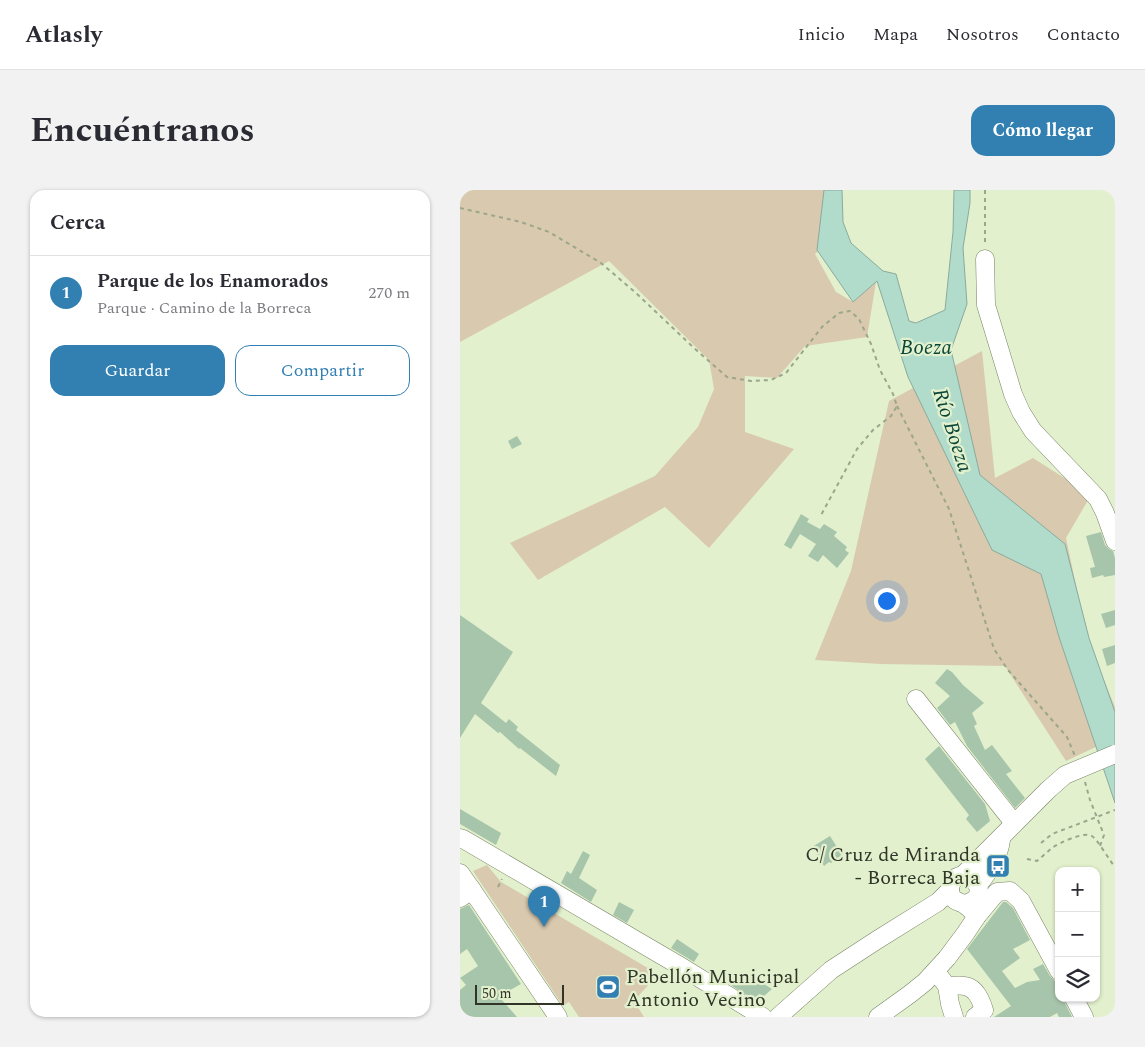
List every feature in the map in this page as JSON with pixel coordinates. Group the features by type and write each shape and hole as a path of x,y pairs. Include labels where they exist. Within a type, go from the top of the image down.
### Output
{"street":[{"path":"985,258 986,305 1013,394 1021,412 1034,431 1098,499 1115,541"},
{"path":"916,699 1003,835"},
{"path":"878,1017 925,982 947,958 965,934 977,916 978,885 1003,835 1065,775 1115,754"},
{"path":"460,838 663,956 763,1017"},
{"path":"460,873 466,894 558,1017"},
{"path":"977,916 957,898 952,882 957,877 997,892 1010,891 1021,901 1055,963"},
{"path":"778,1017 831,970 938,902 957,898 971,902 976,898 978,885"},
{"path":"935,971 947,986 954,1017"},
{"path":"947,986 964,985 973,989 981,999 984,1010 975,1017"},
{"path":"1076,1002 1084,1017"}],"path":[{"path":"985,190 985,258"},
{"path":"460,208 521,222 549,232 601,263 727,377 751,381 771,380 786,373 822,328 838,314 850,311 859,319 897,406 949,508 994,648 1008,670 1067,737 1077,762"},
{"path":"820,517 857,449 873,430 891,416 897,406"},
{"path":"1084,780 1104,835 1100,846"},
{"path":"1041,843 1052,834 1115,810"},
{"path":"1027,858 1037,861 1051,849 1086,834 1097,841 1115,867"}],"shaded area":[{"path":"460,190 828,190 828,243 815,254 836,292 853,302 876,282 867,337 805,346 777,378 745,376 745,432 794,449 709,548 665,507 538,580 510,543 655,476 698,427 714,389 709,360 609,261 460,342"},
{"path":"982,351 995,478 1033,458 1091,495 1066,538 1088,642 1115,707 1115,738 1066,761 1005,666 881,664 815,660 851,571 889,401"},
{"path":"487,865 501,882 658,974 634,1001 644,1017 579,1017 569,1002 563,1006 473,871"}],"water":[{"name":"Boeza","path":"824,190 842,190 843,222 851,243 883,271 896,274 909,321 916,323 945,310 953,232 954,190 970,190 970,203 963,248 967,304 951,350 980,475 1065,544 1089,638 1115,712 1115,803 1059,637 1041,574 992,550 908,377 877,281 853,302 817,250"}],"building":[{"path":"517,436 522,444 512,449 508,441"},
{"path":"801,514 809,519 807,522 820,529 824,524 837,532 834,536 847,547 845,550 849,553 837,568 823,555 818,562 808,556 816,544 800,534 791,549 784,545"},
{"path":"1101,532 1105,545 1113,551 1115,575 1104,577 1103,575 1092,578 1090,568 1095,567 1086,536"},
{"path":"1115,610 1115,625 1106,628 1101,614"},
{"path":"460,615 513,652 481,703 506,723 509,719 518,727 516,730 560,765 556,776 475,714 460,738"},
{"path":"1115,645 1115,663 1107,666 1102,649"},
{"path":"947,669 984,703 972,713 977,724 974,726 985,750 992,745 1012,771 1006,774 1025,798 1015,808 967,746 955,722 950,725 937,708 950,696 935,683"},
{"path":"939,746 985,804 990,821 977,832 966,819 969,815 925,759"},
{"path":"460,809 501,833 496,845 460,824"},
{"path":"830,836 842,855 824,866 812,847"},
{"path":"583,851 590,855 579,878 597,890 591,902 561,883 567,871 571,874"},
{"path":"619,902 634,910 627,923 613,915"},
{"path":"1003,902 1006,902 1013,908 1030,940 1013,949 1020,958 1002,971 1015,988 1027,982 1040,980 1033,969 1043,964 1055,981 1055,1002 1065,1002 1072,1017 1059,1017 1057,1013 1050,1017 994,1017 1011,1006 967,949"},
{"path":"469,905 521,984 501,995 504,998 502,1000 517,1017 463,1017 460,1013 460,990 466,985 460,978 478,966 467,949 460,954 460,909"},
{"path":"677,939 699,954 694,962 671,948"},
{"path":"735,973 748,981 751,976 772,989 764,996 759,994 755,1000 732,986"}],"place":[{"name":"C/ Cruz de Miranda - Borreca Baja","path":"998,866"},
{"name":"Parque de los Enamorados","path":"544,927"},
{"name":"Pabellón Municipal Antonio Vecino","path":"608,987"}],"water label":[{"name":"Río Boeza","path":"953,430"}]}
